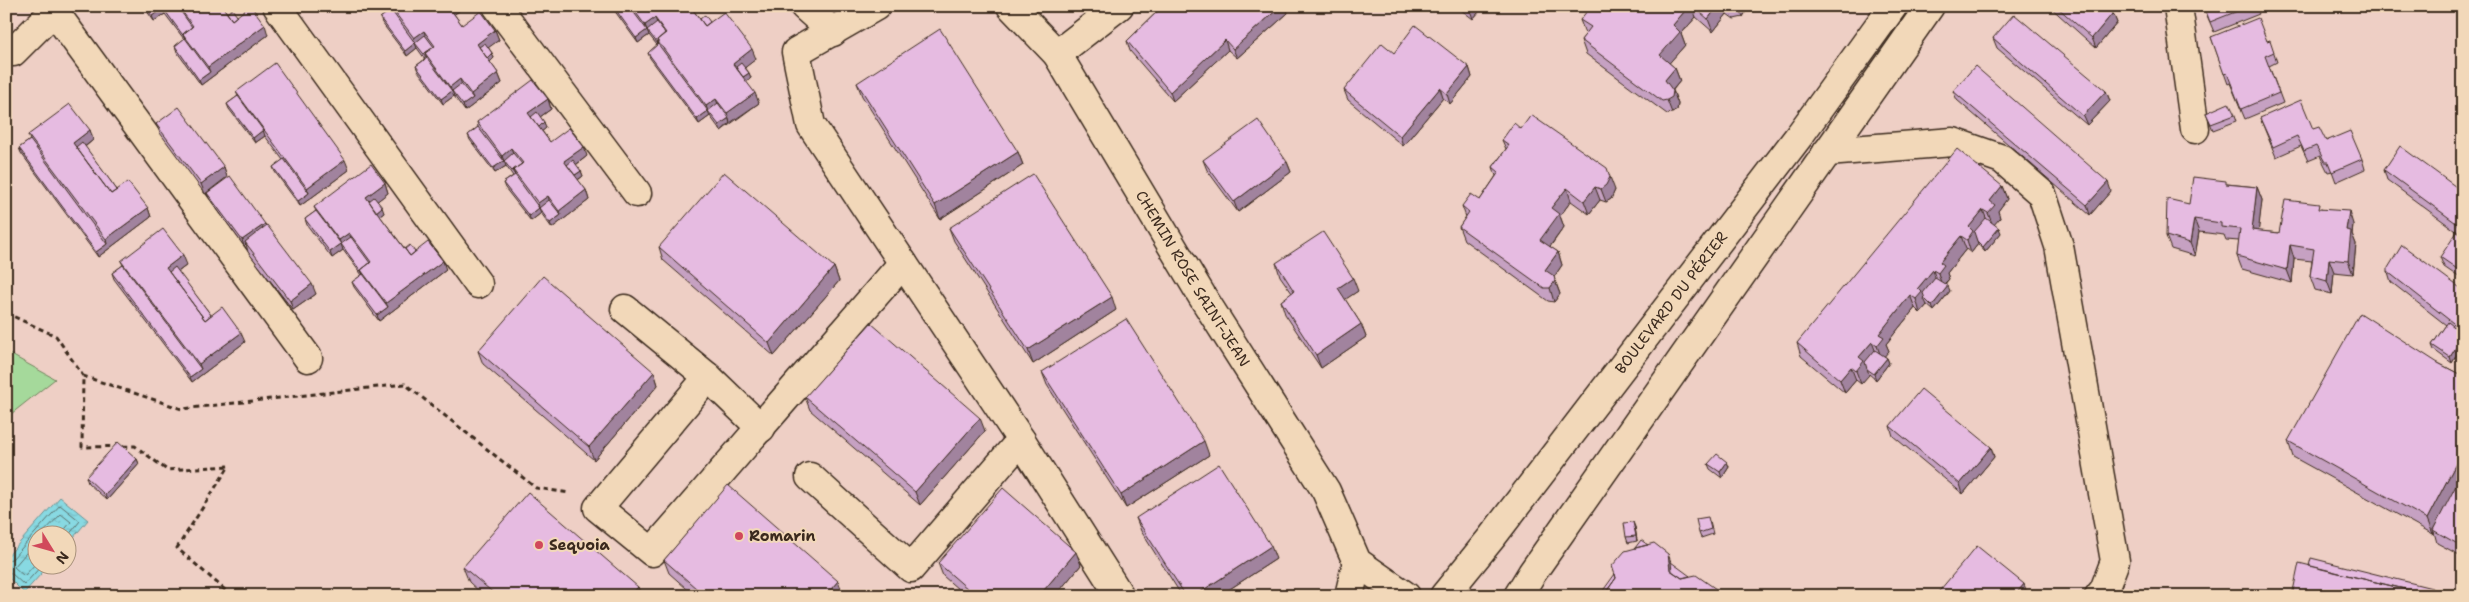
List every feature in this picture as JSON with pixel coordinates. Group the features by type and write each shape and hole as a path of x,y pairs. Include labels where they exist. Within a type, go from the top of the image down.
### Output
{"street":[{"path":"277,6 478,284"},
{"path":"497,6 636,192"},
{"path":"804,6 833,32"},
{"path":"876,6 796,52 810,124 1021,440 1120,596"},
{"name":"CHEMIN ROSE SAINT-JEAN","path":"1011,6 1058,54 1202,296 1326,491 1357,562"},
{"path":"1058,54 1119,6"},
{"name":"BOULEVARD DU PÉRIER","path":"1444,596 1492,537 1799,136 1893,6"},
{"path":"1518,596 1532,573 1930,6"},
{"path":"2178,6 2195,129"},
{"path":"6,50 13,52 57,9 308,358"},
{"path":"1827,152 1953,142 2002,159 2042,194 2059,246 2115,561 2104,590 2099,596"},
{"path":"708,376 598,508 652,552 903,264"},
{"path":"625,309 708,376 761,428"},
{"path":"810,476 911,568 1021,440"},
{"path":"1349,596 1357,562 1406,596"},
{"path":"1410,596 1436,596"}],"path":[{"path":"6,313 56,336 83,376 82,447 135,446 167,470 229,466 177,548 232,596"},
{"path":"83,376 182,409 405,384 536,488 572,493 598,508"}],"green space":[{"path":"6,352 55,379 6,418"}],"water":[{"path":"60,497 88,520 78,532 78,524 36,524"},
{"path":"28,533 28,574 41,574 24,593 6,575 6,558"}],"building":[{"path":"145,6 161,6 163,8 152,16"},
{"path":"166,6 177,6 192,27 183,34 185,38 163,8"},
{"path":"178,6 222,6 232,20 251,6 265,25 208,67 183,34 193,26"},
{"path":"390,6 448,6 462,25 481,11 495,30 477,44 498,73 471,94 460,79 450,87 425,53 435,46 424,31 414,38"},
{"path":"448,6 456,6 451,10"},
{"path":"613,6 629,6 647,30 636,38"},
{"path":"631,6 690,6 705,26 724,12 752,49 733,64 755,93 727,113 716,99 706,106 657,40 666,33 655,18 645,25"},
{"path":"1163,6 1281,6 1233,49 1225,40 1170,92 1127,41"},
{"path":"1591,6 1600,6 1605,10 1608,6 1689,6 1673,25 1680,32 1660,55 1675,68 1665,80 1673,91 1672,97 1662,101 1581,40 1591,27 1580,20"},
{"path":"1693,6 1718,6 1708,19"},
{"path":"2056,6 2105,6 2113,13 2092,38"},
{"path":"2204,6 2250,6 2210,22"},
{"path":"2463,6 2463,14 2458,8"},
{"path":"232,9 237,16 232,20 227,13"},
{"path":"391,10 415,43 405,51 380,18"},
{"path":"2014,14 2106,91 2083,116 1993,38"},
{"path":"705,15 710,22 705,26 700,19"},
{"path":"2258,18 2267,41 2270,40 2274,52 2265,56 2279,93 2241,109 2227,73 2224,74 2211,37"},
{"path":"657,22 665,33 657,40 658,44 647,30"},
{"path":"1415,25 1469,67 1447,94 1440,88 1400,136 1344,90 1382,43 1394,53"},
{"path":"940,29 1018,152 935,205 857,83"},
{"path":"425,35 434,47 425,53 427,58 415,43"},
{"path":"185,38 210,72 199,80 175,46"},
{"path":"485,43 492,53 487,58 479,47"},
{"path":"658,44 708,111 697,119 648,53"},
{"path":"427,58 452,91 441,99 416,66"},
{"path":"275,63 345,160 307,188 236,92"},
{"path":"741,63 749,73 743,77 736,67"},
{"path":"1975,66 2108,182 2087,205 1953,91"},
{"path":"533,80 548,99 528,113 550,142 569,128 584,147 564,161 586,190 559,211 548,196 538,203 513,170 523,163 511,148 502,156 477,122"},
{"path":"461,84 473,98 463,105 452,91"},
{"path":"238,96 263,130 253,138 227,104"},
{"path":"2301,100 2313,129 2319,127 2326,141 2350,131 2362,159 2332,172 2328,162 2325,162 2316,146 2304,151 2297,136 2273,147 2260,118"},
{"path":"718,103 729,118 719,125 708,111"},
{"path":"2229,103 2235,115 2211,124 2206,113"},
{"path":"70,104 90,130 73,143 92,169 111,194 128,182 148,208 106,239 28,135"},
{"path":"179,107 224,167 201,184 156,124"},
{"path":"537,112 544,122 539,127 531,117"},
{"path":"1531,115 1607,168 1610,177 1606,185 1601,189 1595,187 1584,201 1567,188 1551,208 1559,214 1540,240 1558,252 1545,270 1554,276 1555,281 1550,288 1544,288 1459,227 1469,212 1462,206 1471,194 1480,200 1499,172 1493,167 1509,145 1502,140 1514,123 1521,129"},
{"path":"1258,120 1287,162 1234,202 1203,160"},
{"path":"478,127 504,161 493,168 468,135"},
{"path":"30,140 107,244 96,252 19,148"},
{"path":"82,142 117,190 111,194 76,147"},
{"path":"2400,146 2463,192 2463,228 2384,170"},
{"path":"1957,149 2002,186 1990,201 1995,205 1988,213 1983,210 1969,227 1973,231 1967,240 1961,236 1940,262 1944,265 1938,273 1933,270 1918,288 1922,292 1916,299 1910,295 1879,334 1884,337 1877,346 1872,342 1859,357 1864,361 1856,371 1851,367 1840,380 1797,343"},
{"path":"513,153 522,164 513,170 515,175 504,161"},
{"path":"284,159 309,193 298,201 273,167"},
{"path":"573,160 581,171 575,175 567,165"},
{"path":"371,164 385,183 366,197 374,208 410,256 428,242 443,261 386,303 361,270 371,262 360,247 349,233 339,240 314,207"},
{"path":"724,172 834,267 769,343 659,247"},
{"path":"1033,174 1112,297 1028,350 949,228"},
{"path":"515,175 539,208 529,216 503,183"},
{"path":"230,176 265,224 242,240 207,193"},
{"path":"2193,177 2226,181 2226,184 2257,187 2252,230 2279,233 2285,200 2319,204 2318,209 2349,211 2346,230 2351,231 2348,261 2329,259 2327,281 2310,276 2314,249 2290,245 2287,270 2237,256 2240,229 2221,227 2221,223 2194,219 2190,243 2166,236 2167,199 2189,204"},
{"path":"374,197 382,207 376,212 369,201"},
{"path":"549,200 561,215 550,223 539,208"},
{"path":"316,211 341,244 330,252 305,219"},
{"path":"1986,218 1999,228 1983,247 1977,241 1974,232"},
{"path":"267,225 312,284 290,301 245,242"},
{"path":"163,229 183,255 166,268 205,320 222,307 241,333 199,364 121,261"},
{"path":"1323,232 1353,278 1338,288 1361,324 1316,355 1281,301 1294,291 1276,263"},
{"path":"2457,232 2463,236 2463,273 2440,257"},
{"path":"351,237 370,263 361,270 363,274 341,244"},
{"path":"410,245 415,252 410,256 405,249"},
{"path":"2402,245 2463,290 2462,330 2388,272 2388,268"},
{"path":"123,265 201,369 190,377 112,273"},
{"path":"175,267 211,315 205,320 169,272"},
{"path":"363,274 388,307 377,315 352,282"},
{"path":"543,276 654,372 589,447 478,351"},
{"path":"1935,278 1948,286 1932,306 1925,299 1923,293"},
{"path":"2360,313 2438,363 2463,376 2463,450 2427,519 2288,441"},
{"path":"1126,319 1204,441 1121,495 1042,372"},
{"path":"2448,322 2463,334 2450,357 2432,345"},
{"path":"871,323 980,418 915,492 805,397"},
{"path":"1875,350 1887,358 1874,374 1867,369 1865,362"},
{"path":"1921,389 1991,447 1960,484 1890,426"},
{"path":"118,442 137,459 105,495 86,477"},
{"path":"1717,454 1727,462 1720,472 1708,464"},
{"path":"1219,464 1271,546 1194,596 1186,596 1136,518"},
{"path":"2463,472 2463,547 2433,530"},
{"name":"Romarin","path":"728,485 838,581 825,596 705,596 664,560"},
{"path":"1003,488 1076,552 1039,596 976,596 938,563"},
{"name":"Sequoia","path":"528,492 638,587 630,596 497,596 463,567"},
{"path":"1708,517 1711,529 1699,533 1696,519"},
{"path":"1633,522 1636,536 1626,537 1624,523"},
{"path":"1641,540 1648,545 1635,548"},
{"path":"1654,543 1668,554 1670,570 1682,578 1696,575 1726,596 1590,596 1606,592 1616,578 1612,566 1625,551"},
{"path":"1977,546 2024,584 2014,596 1935,596"},
{"path":"2311,558 2432,588 2430,595 2309,566"},
{"path":"1671,562 1690,576 1682,578 1672,571"},
{"path":"2299,563 2432,596 2292,596"},
{"path":"1615,574 1616,578 1606,592 1602,592"}],"place":[{"name":"Romarin","path":"739,536"},
{"name":"Sequoia","path":"539,545"}]}
